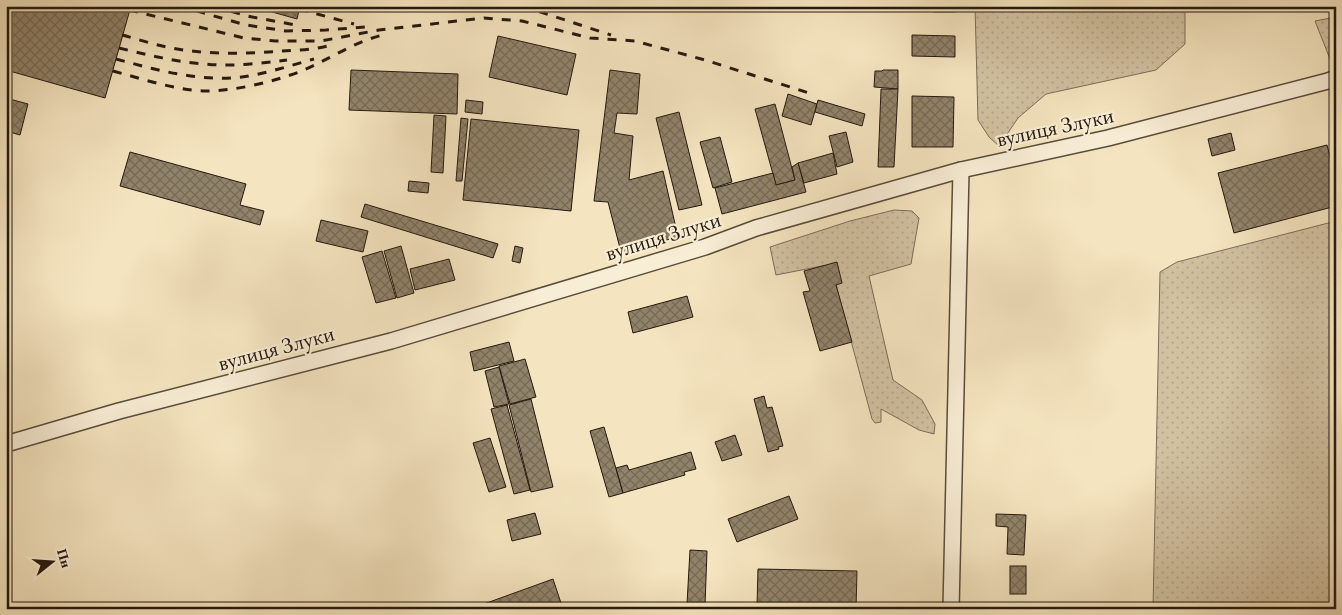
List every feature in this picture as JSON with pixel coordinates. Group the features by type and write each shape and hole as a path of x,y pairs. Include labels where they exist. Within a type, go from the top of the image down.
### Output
{"street":[{"name":"вулиця Злуки","path":"6,444 119,411 391,341 705,247 756,228 961,170 1108,138 1336,78"},
{"path":"952,609 961,170"}],"shaded area":[{"path":"975,6 1185,6 1185,44 1156,70 1046,94 1018,118 999,146 989,137 978,120"},
{"path":"1336,17 1336,69 1334,69 1315,21"},
{"path":"894,210 912,211 919,218 911,264 869,276 893,380 922,400 935,424 934,434 919,430 881,409 881,422 875,423 872,419 836,285 837,263 776,275 770,247 850,221"},
{"path":"1336,221 1336,609 1153,609 1160,272 1177,262"}],"building":[{"path":"6,6 131,6 105,98 6,70"},
{"path":"251,6 300,6 297,19"},
{"path":"934,6 955,6 955,12 934,12"},
{"path":"912,35 955,36 955,57 912,56"},
{"path":"498,36 576,54 567,95 489,77"},
{"path":"351,70 458,74 457,114 349,110"},
{"path":"610,70 640,74 637,114 617,113 614,133 633,136 629,180 663,171 678,237 621,252 608,202 594,201"},
{"path":"898,70 898,89 874,87 875,71"},
{"path":"881,89 898,89 894,167 878,167"},
{"path":"788,94 817,104 811,125 782,116"},
{"path":"912,96 954,97 953,147 912,147"},
{"path":"6,98 28,104 20,135 6,131"},
{"path":"466,100 483,102 482,114 465,112"},
{"path":"818,100 865,114 862,126 815,112"},
{"path":"775,104 795,180 776,185 755,109"},
{"path":"679,112 702,205 679,210 656,118"},
{"path":"434,115 446,116 443,173 431,172"},
{"path":"461,118 468,119 462,181 456,181"},
{"path":"471,119 579,130 571,211 463,200"},
{"path":"846,132 853,162 837,167 829,136"},
{"path":"1231,133 1235,150 1212,156 1208,139"},
{"path":"720,137 732,182 713,188 700,142"},
{"path":"1327,145 1336,179 1336,206 1234,233 1218,173"},
{"path":"130,152 246,184 240,205 264,211 260,225 120,186"},
{"path":"833,153 837,174 804,183 798,163"},
{"path":"798,163 806,192 722,214 715,188 773,173 776,185 795,180 792,167"},
{"path":"409,181 429,183 428,193 408,191"},
{"path":"365,204 498,244 493,258 361,217"},
{"path":"321,220 368,231 363,252 316,241"},
{"path":"401,246 414,293 397,298 384,251"},
{"path":"515,246 523,248 520,263 512,261"},
{"path":"382,251 396,298 376,303 362,257"},
{"path":"449,259 455,280 415,290 410,269"},
{"path":"837,262 842,283 836,285 852,342 820,351 803,292 810,291 804,271"},
{"path":"687,296 693,317 633,333 628,312"},
{"path":"509,342 514,361 474,371 470,352"},
{"path":"525,359 536,397 510,404 499,366"},
{"path":"499,367 509,404 494,407 485,371"},
{"path":"764,396 767,408 772,407 783,446 768,452 754,399"},
{"path":"531,399 553,487 531,492 509,405"},
{"path":"507,405 530,490 514,494 491,409"},
{"path":"604,427 623,493 609,497 590,431"},
{"path":"735,435 742,455 722,461 715,442"},
{"path":"490,438 506,487 489,492 473,443"},
{"path":"691,452 696,469 684,472 685,475 623,493 616,468 627,465 629,470"},
{"path":"789,496 798,519 737,542 728,519"},
{"path":"535,513 541,534 512,541 507,520"},
{"path":"996,514 1026,515 1024,555 1007,554 1008,527 996,526"},
{"path":"690,550 707,551 705,605 687,604"},
{"path":"1010,566 1026,566 1026,594 1010,594"},
{"path":"758,569 857,571 856,609 739,609 739,606 757,606"},
{"path":"553,579 563,609 470,609"}],"railway":[{"path":"179,6 246,25 286,31 365,27"},
{"path":"214,6 247,16 301,26"},
{"path":"522,6 611,35"},
{"path":"299,9 354,24"},
{"path":"129,10 244,38 276,41 321,41 379,30 484,18 522,21 590,38 635,41 705,60 809,93"},
{"path":"122,35 181,50 210,53 268,52 313,49 331,45"},
{"path":"113,71 182,89 206,91 241,88 299,72 361,42 383,35"},
{"path":"119,48 173,60 216,65 287,60"},
{"path":"116,59 178,74 210,78 242,77 260,74 314,59"}]}
